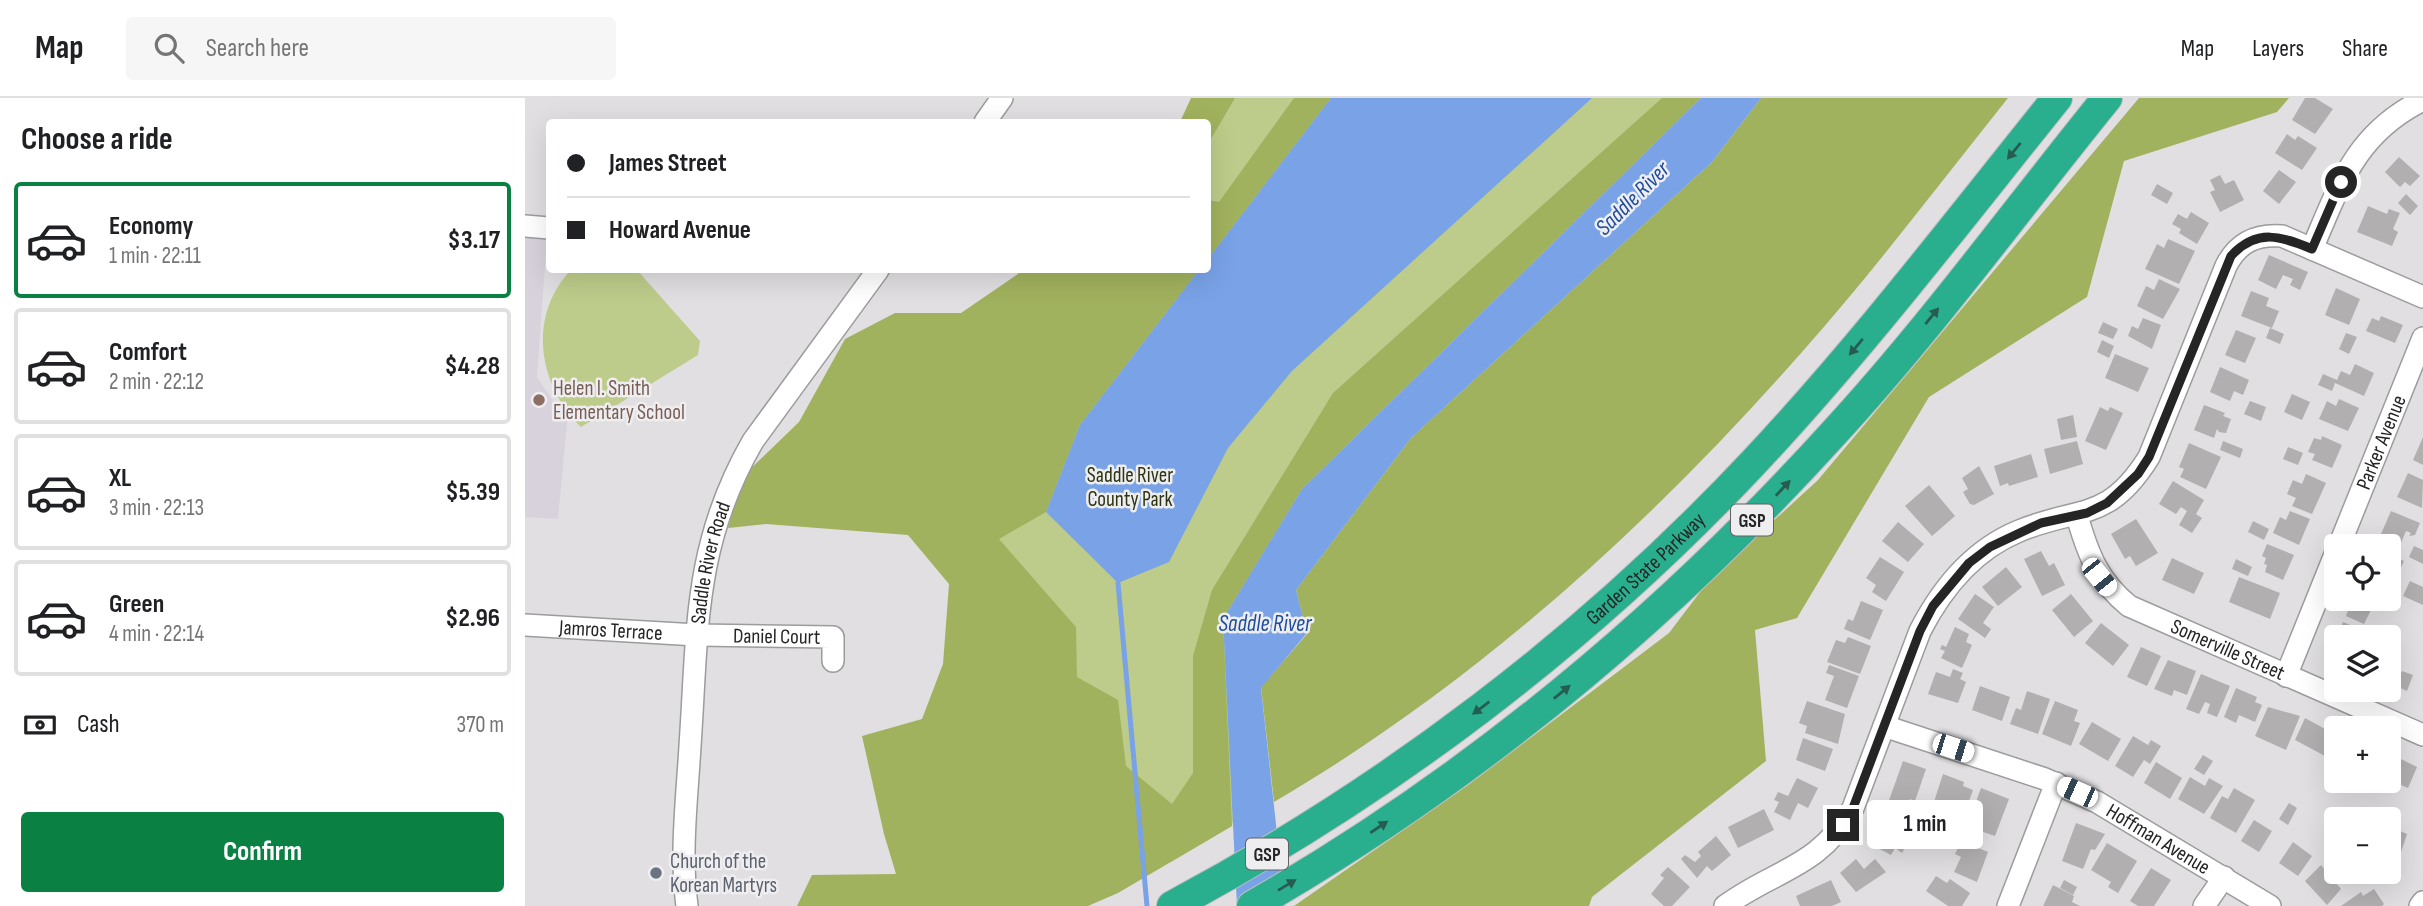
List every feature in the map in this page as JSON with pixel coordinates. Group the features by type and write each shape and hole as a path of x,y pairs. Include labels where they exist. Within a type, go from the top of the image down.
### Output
{"highway":[{"name":"Garden State Parkway","path":"1172,906 1321,822 1498,695 1621,592 1693,525 1827,381 2057,98"},
{"name":"Garden State Parkway","path":"1252,906 1322,864 1450,779 1516,729 1650,619 1716,557 1867,395 2107,98"}],"street":[{"path":"987,119 999,99"},
{"path":"2312,249 2353,158 2384,124 2423,100"},
{"path":"525,226 546,228"},
{"path":"1724,906 1803,863 1828,843 1853,808 1920,631 1948,584 1990,547 2016,532 2041,523 2077,516 2107,503 2123,491 2149,457 2231,256 2253,238 2282,236 2423,297"},
{"name":"Saddle River Road","path":"687,906 687,794 697,635 703,571 711,537 736,471 753,441 870,273"},
{"name":"Parker Avenue","path":"2344,534 2423,338"},
{"name":"Somerville Street","path":"2077,516 2089,558 2099,577 2129,606 2423,735"},
{"path":"2286,676 2324,582"},
{"name":"Jamros Terrace","path":"525,625 697,635"},
{"name":"Daniel Court","path":"697,635 833,637 833,661"},
{"name":"Hoffman Avenue","path":"1884,726 2056,783 2126,818 2270,906"},
{"path":"2008,906 2056,783"},
{"path":"2204,906 2224,877"}],"shaded area":[{"name":"Helen I. Smith Elementary School","path":"525,236 546,237 537,377 567,422 558,519 525,517"}],"green space":[{"path":"1191,98 1235,98 1211,139 1211,119 1181,119"},
{"name":"Saddle River County Park","path":"1235,98 1701,98 1302,489 1232,826 1171,862 951,502 1106,273 1211,273 1211,133"},
{"path":"1294,98 1331,98 1211,255 1211,201 1219,202"},
{"path":"1662,98 1701,98 1302,489 1223,619 1232,826 1118,893 1088,906 797,906 812,875 896,874 862,736 922,719 943,664 949,584 908,535 766,524 728,528 744,475 799,422 845,339 895,313 961,313 1018,273 1197,273 1080,425 1046,512 999,539 1076,627 1077,677 1118,700 1126,766 1172,804 1193,773 1193,656 1212,590 1333,393"},
{"path":"1761,98 2008,98 1881,258 1802,352 1744,416 1620,540 1489,654 1348,756 1274,802 1261,687 1307,634 1296,590 1411,438 1712,162"},
{"path":"2139,98 2289,98 2277,112 2124,161 2087,297 1929,397 1797,618 1755,630 1766,761 1592,897 1589,906 1294,906 1468,785 1669,633 1710,579 1818,480"},
{"path":"569,273 640,273 700,341 698,355 581,427 566,410 555,391 543,350 543,329 557,288"}],"water":[{"path":"1331,98 1592,98 1292,371 1228,448 1169,562 1118,583 1046,512 1080,425 1197,273 1211,273 1211,255"},
{"name":"Saddle River","path":"1701,98 1761,98 1712,162 1411,438 1296,590 1307,633 1261,688 1285,906 1237,906 1223,619 1302,489"}],"building":[{"path":"2305,98 2315,98 2333,109 2315,134 2292,120"},
{"path":"2287,134 2295,140 2298,136 2317,148 2302,170 2275,153"},
{"path":"2399,157 2420,176 2410,186 2405,182 2400,187 2385,172"},
{"path":"2279,170 2296,182 2279,204 2263,191"},
{"path":"2220,175 2225,184 2234,180 2244,200 2220,212 2210,192 2215,190 2210,180"},
{"path":"2157,184 2173,193 2167,204 2151,195"},
{"path":"2406,194 2418,206 2410,215 2398,203"},
{"path":"2368,206 2387,214 2389,209 2400,213 2393,229 2398,232 2392,246 2357,232"},
{"path":"2191,212 2209,223 2197,244 2179,233 2181,229 2172,224 2178,214 2187,219"},
{"path":"2168,239 2195,251 2179,284 2145,269 2157,244 2164,248"},
{"path":"2269,255 2308,272 2300,290 2290,285 2293,279 2283,275 2276,289 2258,280"},
{"path":"2159,279 2180,289 2163,319 2137,306 2146,286 2154,290"},
{"path":"2336,288 2360,299 2349,325 2325,315"},
{"path":"2251,291 2269,298 2266,306 2279,311 2272,328 2241,316"},
{"path":"2381,316 2403,325 2395,343 2366,331 2372,318 2379,321"},
{"path":"2143,318 2161,325 2152,349 2128,336 2132,326 2138,329"},
{"path":"2103,322 2118,329 2113,339 2098,333"},
{"path":"2270,328 2284,334 2280,344 2266,338"},
{"path":"2236,330 2256,338 2245,363 2225,355"},
{"path":"2346,333 2357,337 2349,354 2339,349"},
{"path":"2102,340 2114,346 2109,358 2097,352"},
{"path":"2115,354 2149,368 2138,392 2105,378"},
{"path":"2355,364 2374,373 2364,396 2335,383 2332,391 2318,385 2323,374 2337,380 2341,371 2350,375"},
{"path":"2220,367 2249,380 2243,395 2234,391 2230,401 2210,392"},
{"path":"2292,394 2310,402 2302,420 2284,412"},
{"path":"2339,399 2359,408 2348,431 2319,419 2327,401 2336,406"},
{"path":"2250,401 2266,407 2261,421 2244,414"},
{"path":"2204,405 2225,413 2223,416 2231,419 2226,433 2217,429 2214,438 2194,430"},
{"path":"2100,407 2108,411 2110,407 2123,413 2106,450 2085,441"},
{"path":"2073,415 2077,437 2061,440 2057,419"},
{"path":"2322,436 2342,445 2332,468 2312,460 2315,454 2308,452 2314,438 2321,440"},
{"path":"2423,437 2423,465 2413,460"},
{"path":"2077,441 2083,464 2050,474 2044,449"},
{"path":"2223,441 2243,449 2240,458 2220,450"},
{"path":"2189,443 2221,457 2206,489 2180,477 2184,469 2179,467"},
{"path":"2288,447 2303,453 2298,465 2283,459"},
{"path":"2031,454 2038,477 2000,486 1994,466"},
{"path":"1979,466 1994,494 1974,505 1970,504 1963,492 1968,489 1962,478"},
{"path":"2408,473 2423,480 2422,508 2397,497"},
{"path":"2306,474 2326,483 2312,514 2292,506 2296,498 2287,494 2293,480 2302,484"},
{"path":"2173,481 2204,500 2196,514 2202,518 2192,533 2179,525 2187,511 2181,507 2176,514 2159,504"},
{"path":"1929,485 1955,516 1932,536 1905,506"},
{"path":"2290,511 2310,519 2299,545 2273,533 2280,517 2286,520"},
{"path":"2391,511 2420,523 2415,535 2409,536 2411,533 2406,531 2401,543 2401,534 2381,534"},
{"path":"2136,519 2158,553 2136,566 2130,556 2125,559 2111,534"},
{"path":"2253,521 2269,529 2264,540 2248,532"},
{"path":"1898,522 1924,544 1908,562 1882,541"},
{"path":"2267,544 2294,555 2283,580 2265,572 2266,558 2262,556"},
{"path":"2414,546 2423,550 2423,564 2409,557"},
{"path":"2041,551 2049,566 2054,563 2065,585 2042,596 2024,559"},
{"path":"1880,557 1904,572 1886,601 1872,592 1876,585 1866,578"},
{"path":"2172,558 2204,573 2194,594 2162,580"},
{"path":"2236,559 2252,567 2248,576 2232,569"},
{"path":"2006,567 2022,587 1998,606 1982,587"},
{"path":"2239,577 2280,593 2270,619 2229,602"},
{"path":"2410,581 2423,587 2423,605 2403,596"},
{"path":"1975,594 1994,607 1983,623 1991,629 1985,638 1958,619"},
{"path":"2071,594 2093,621 2074,637 2052,610"},
{"path":"1861,601 1883,610 1870,640 1844,629 1848,619 1853,621"},
{"path":"2348,611 2370,611 2364,624 2346,616"},
{"path":"2101,623 2129,645 2113,666 2085,643"},
{"path":"1955,627 1969,634 1966,642 1972,645 1962,668 1941,658 1945,651 1940,649 1942,645 1946,647"},
{"path":"1848,637 1871,646 1860,674 1827,662 1836,640 1845,643"},
{"path":"2141,647 2161,656 2147,686 2127,677"},
{"path":"2168,660 2196,671 2187,695 2174,690 2172,696 2154,689"},
{"path":"1829,665 1859,676 1847,708 1825,700 1834,676 1826,673"},
{"path":"1953,669 1963,673 1960,679 1966,682 1958,703 1928,694 1936,672 1950,677"},
{"path":"2402,671 2413,675 2407,691 2401,688"},
{"path":"2201,674 2230,686 2217,717 2207,713 2210,704 2205,702 2199,714 2186,709"},
{"path":"1980,686 2010,697 2002,721 1972,710"},
{"path":"2236,688 2257,697 2255,702 2262,705 2255,722 2239,715 2236,723 2224,717"},
{"path":"2027,691 2050,699 2038,734 2010,724 2016,708 2021,710"},
{"path":"1807,701 1845,714 1838,744 1805,733 1807,726 1799,723"},
{"path":"2055,701 2078,710 2074,721 2080,723 2071,746 2042,734"},
{"path":"2268,707 2300,716 2286,750 2255,736"},
{"path":"2305,718 2324,728 2324,755 2295,740"},
{"path":"2092,722 2121,739 2108,761 2079,744"},
{"path":"2133,736 2148,745 2151,740 2161,746 2150,764 2144,760 2133,777 2115,766"},
{"path":"1803,738 1833,749 1825,771 1796,760"},
{"path":"2203,755 2213,761 2204,775 2194,769"},
{"path":"2401,759 2417,767 2408,788 2401,785"},
{"path":"1903,761 1926,769 1915,801 1910,799 1905,813 1887,806"},
{"path":"2156,762 2182,778 2170,799 2144,783"},
{"path":"1943,774 1964,782 1963,786 1973,790 1964,815 1933,805"},
{"path":"2190,777 2205,786 2209,778 2223,786 2204,814 2178,799"},
{"path":"1797,778 1818,788 1808,808 1798,803 1790,820 1774,812 1779,802 1774,800 1778,792 1788,796"},
{"path":"1981,788 2009,799 1995,836 1980,831 1980,822 1974,819 1977,811 1973,810"},
{"path":"2234,788 2255,800 2236,833 2210,818 2222,796 2228,799"},
{"path":"2289,803 2297,808 2288,825 2279,819"},
{"path":"1764,809 1774,830 1738,848 1728,827"},
{"path":"1887,813 1915,829 1902,853 1895,848 1891,855 1870,844"},
{"path":"2254,820 2272,831 2259,852 2241,841"},
{"path":"2076,823 2105,834 2095,850 2091,849 2083,869 2062,861"},
{"path":"2401,831 2407,834 2401,852"},
{"path":"1716,836 1731,855 1712,871 1707,866 1697,878 1681,859 1685,855 1695,862 1701,856 1698,852"},
{"path":"1961,841 1988,852 1977,882 1954,872 1961,857 1955,854"},
{"path":"2293,842 2312,856 2298,876 2279,863"},
{"path":"2107,843 2137,861 2118,893 2108,887 2111,882 2091,870"},
{"path":"1856,859 1864,869 1875,859 1886,872 1856,892 1840,873"},
{"path":"2321,865 2324,869 2324,884 2337,884 2341,889 2327,905 2305,881"},
{"path":"1668,867 1690,887 1672,906 1664,906 1651,894 1664,878 1660,875"},
{"path":"2151,868 2171,880 2154,906 2138,906 2130,901"},
{"path":"1936,876 1947,883 1950,879 1970,893 1962,906 1948,906 1926,891"},
{"path":"1831,880 1841,902 1832,906 1800,906 1796,896"},
{"path":"2064,880 2077,887 2073,895 2060,888"},
{"path":"2053,885 2074,896 2072,902 2080,906 2043,906"},
{"path":"2374,889 2384,904 2382,906 2341,906 2361,892 2363,896"}],"waterway":[{"path":"1118,583 1147,906"}],"place":[{"name":"Helen I. Smith Elementary School","path":"539,400"},
{"name":"Church of the Korean Martyrs","path":"656,873"}],"route":[{"path":"1843,825 1853,808 1920,631 1948,584 1969,563 2016,532 2041,523 2087,513 2123,491 2149,457 2231,256 2253,238 2266,235 2282,236 2312,249 2341,182"}]}
